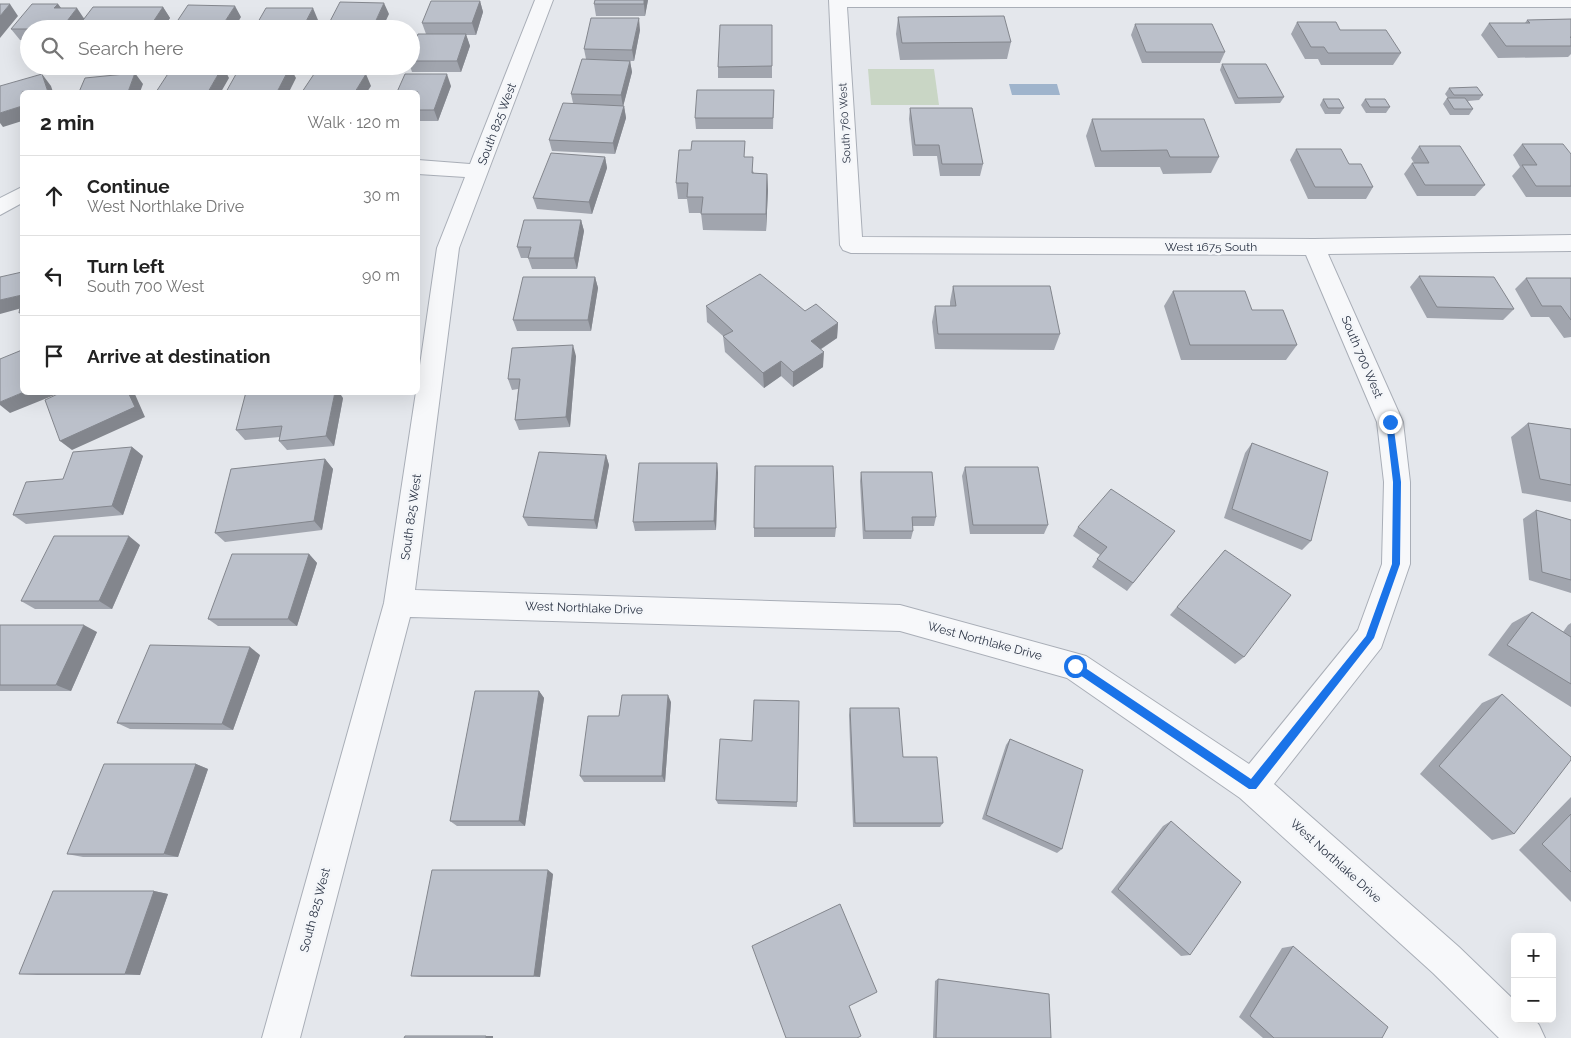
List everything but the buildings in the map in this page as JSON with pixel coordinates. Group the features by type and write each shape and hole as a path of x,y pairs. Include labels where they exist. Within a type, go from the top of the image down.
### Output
{"street":[{"name":"South 825 West","path":"280,1038 399,603 448,248 544,0"},
{"path":"838,1 1571,2"},
{"name":"South 760 West","path":"838,1 851,246"},
{"path":"420,167 479,171"},
{"path":"0,208 20,195"},
{"name":"West 1675 South","path":"851,246 1314,247 1571,243"},
{"name":"South 700 West","path":"1252,786 1370,638 1396,564 1397,482 1390,422 1314,247"},
{"name":"West Northlake Drive","path":"399,603 900,618 1075,666 1252,786 1446,960 1526,1038"}],"green space":[{"path":"868,69 934,69 939,105 871,105"}],"water":[{"path":"1009,84 1057,84 1060,95 1012,95"}],"route":[{"path":"1075,666 1252,786 1370,638 1396,564 1397,482 1390,422"}]}
